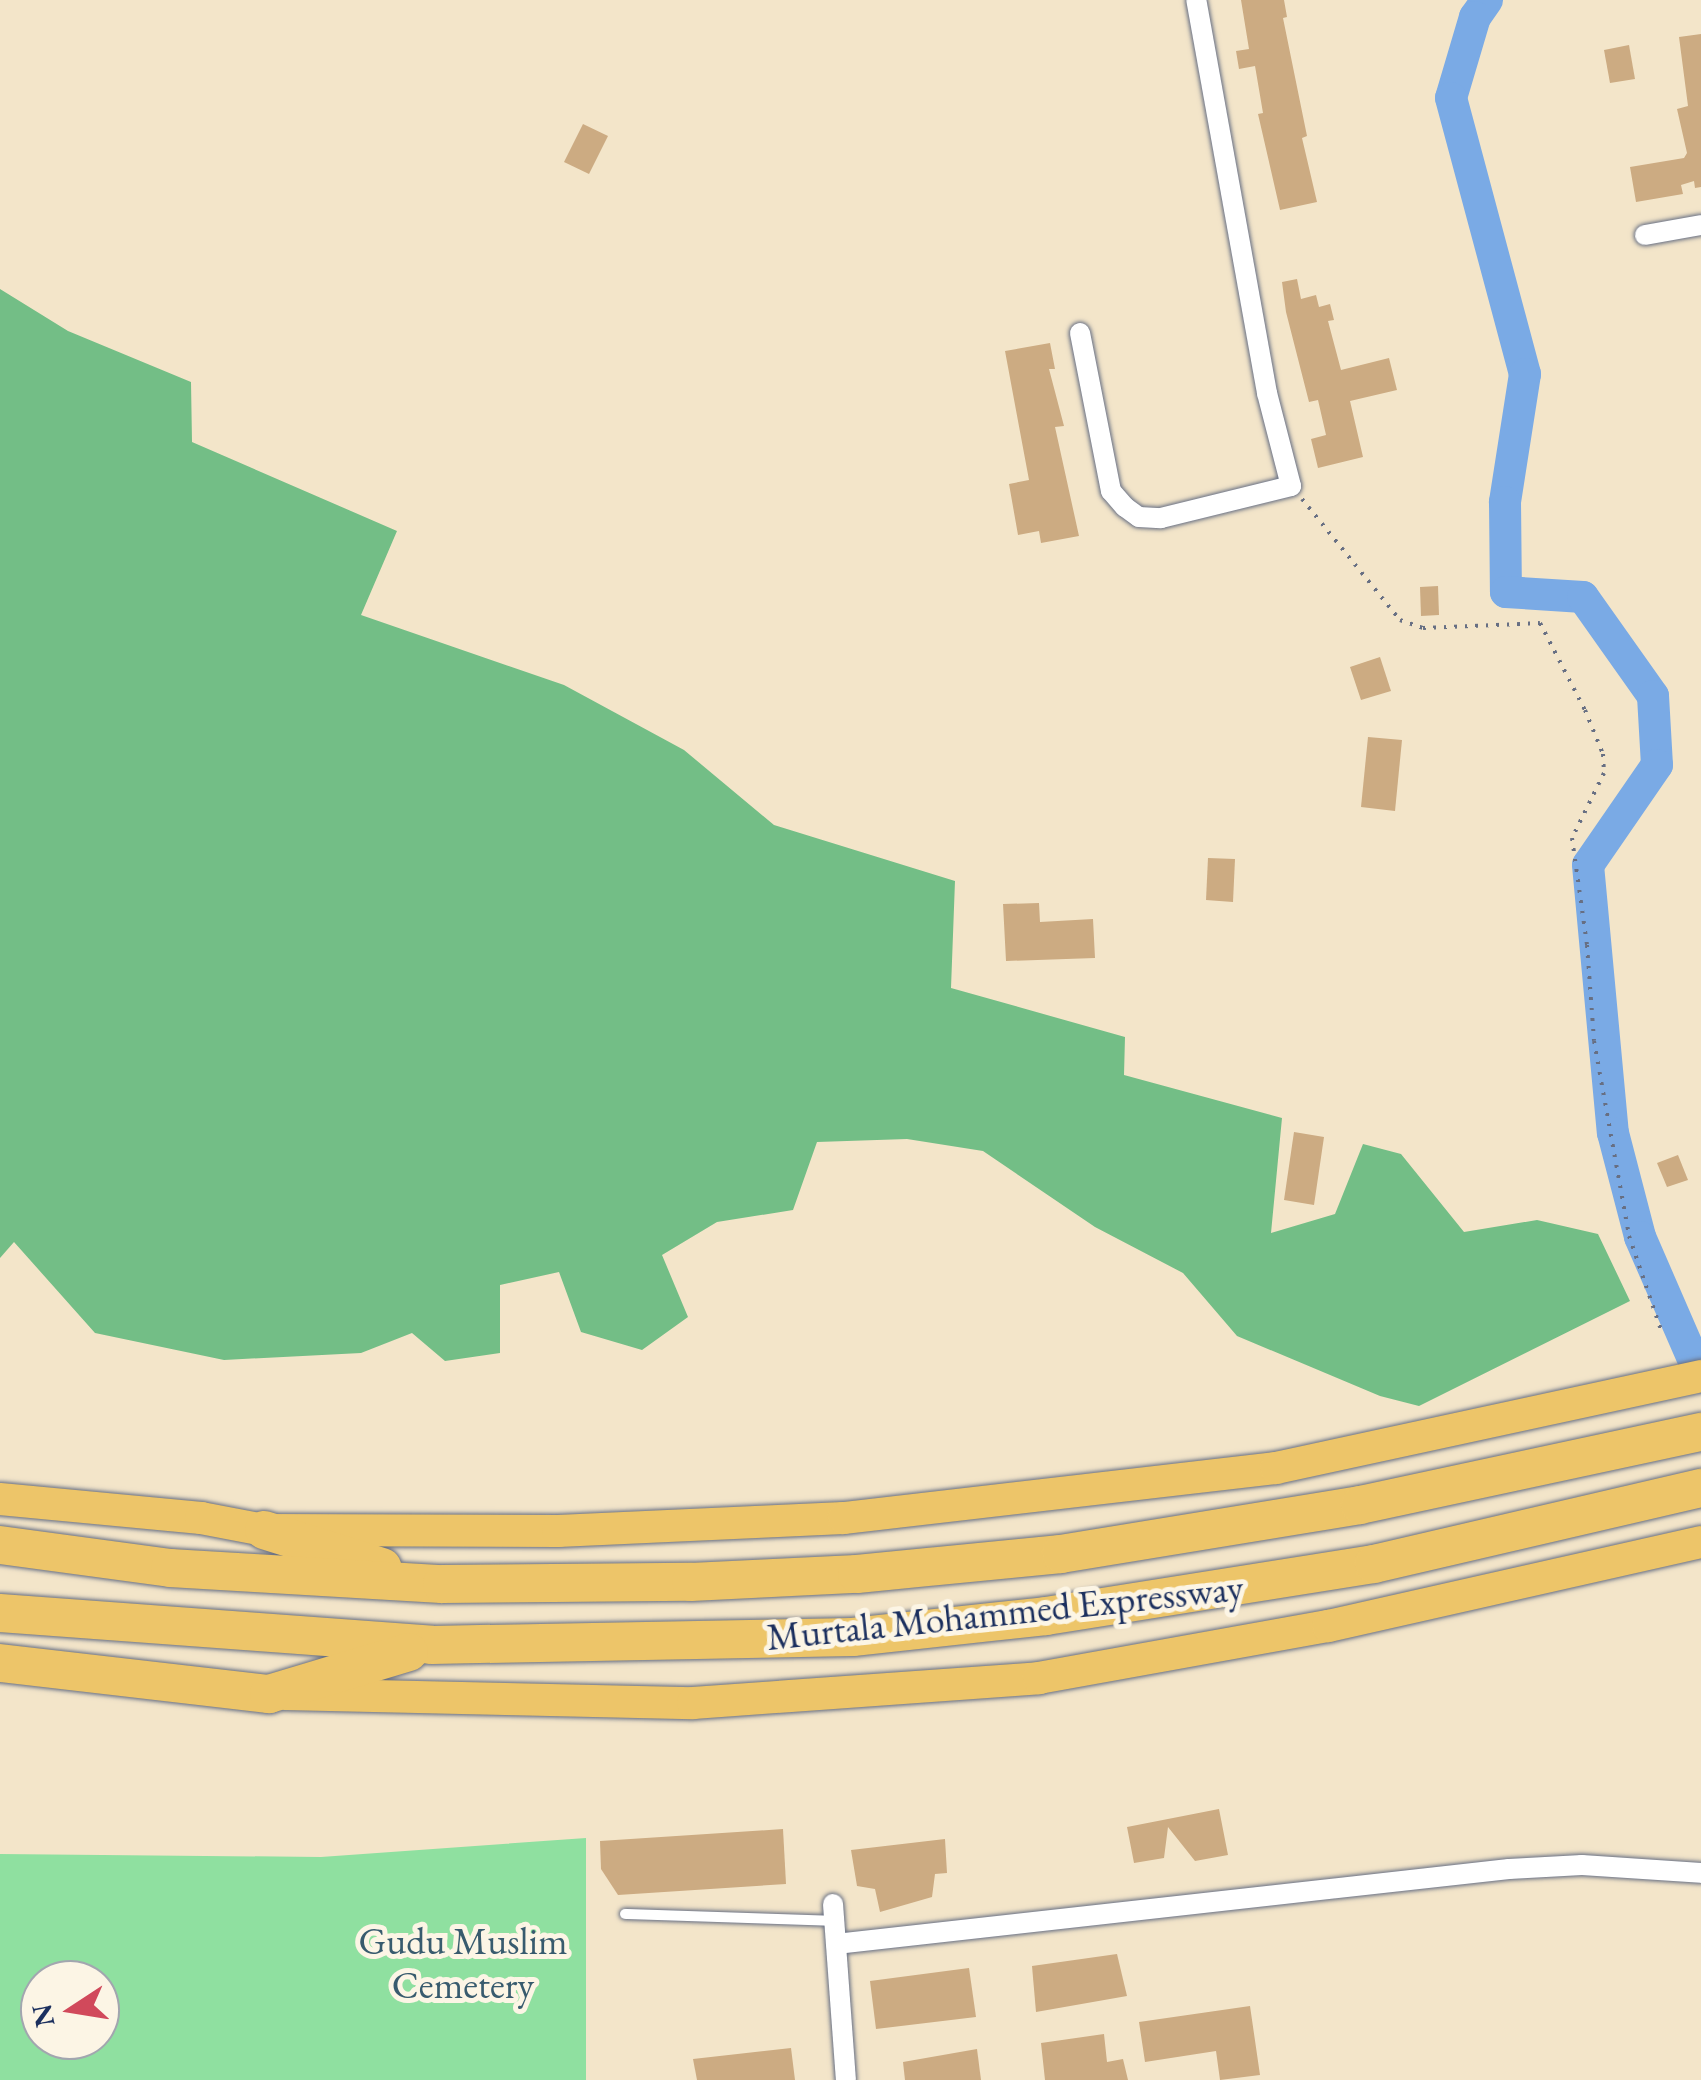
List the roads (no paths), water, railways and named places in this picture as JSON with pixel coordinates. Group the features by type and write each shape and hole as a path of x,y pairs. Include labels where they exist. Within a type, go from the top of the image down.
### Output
{"highway":[{"name":"Murtala Mohammed Expressway","path":"0,1545 170,1568 442,1584 691,1582 894,1571 1061,1554 1492,1478 1695,1433"},
{"path":"1434,1551 1389,1550 1378,1539 1377,1522 1397,1510 1460,1494 1492,1478"},
{"name":"Murtala Mohammed Expressway","path":"0,1613 432,1645 853,1636 1046,1616 1244,1587 1434,1551 1701,1488"},
{"path":"264,1530 442,1584"},
{"path":"270,1694 432,1645"},
{"name":"Murtala Mohammed Expressway","path":"0,1663 270,1694"}],"main road":[{"path":"0,1498 202,1518 264,1530 558,1531 844,1518 1276,1468 1689,1379"},
{"name":"Murtala Mohammed Expressway","path":"270,1694 694,1703 1039,1678 1328,1626 1701,1542"}],"street":[{"path":"1080,333 1111,491 1124,507 1139,517 1161,518 1291,486 1267,393 1196,0"},
{"path":"1645,235 1701,225"},
{"path":"836,1944 1509,1869 1582,1865 1701,1873"},
{"path":"834,1912 846,2080"}],"lane":[{"path":"625,1914 834,1912"}],"waterway":[{"path":"1487,0 1475,17 1451,98 1525,374 1505,502 1506,592 1583,597 1653,696 1657,765 1588,865 1613,1133 1640,1237 1701,1377"}],"park label":[{"name":"Gudu Muslim Cemetery","path":"463,1963"}]}
